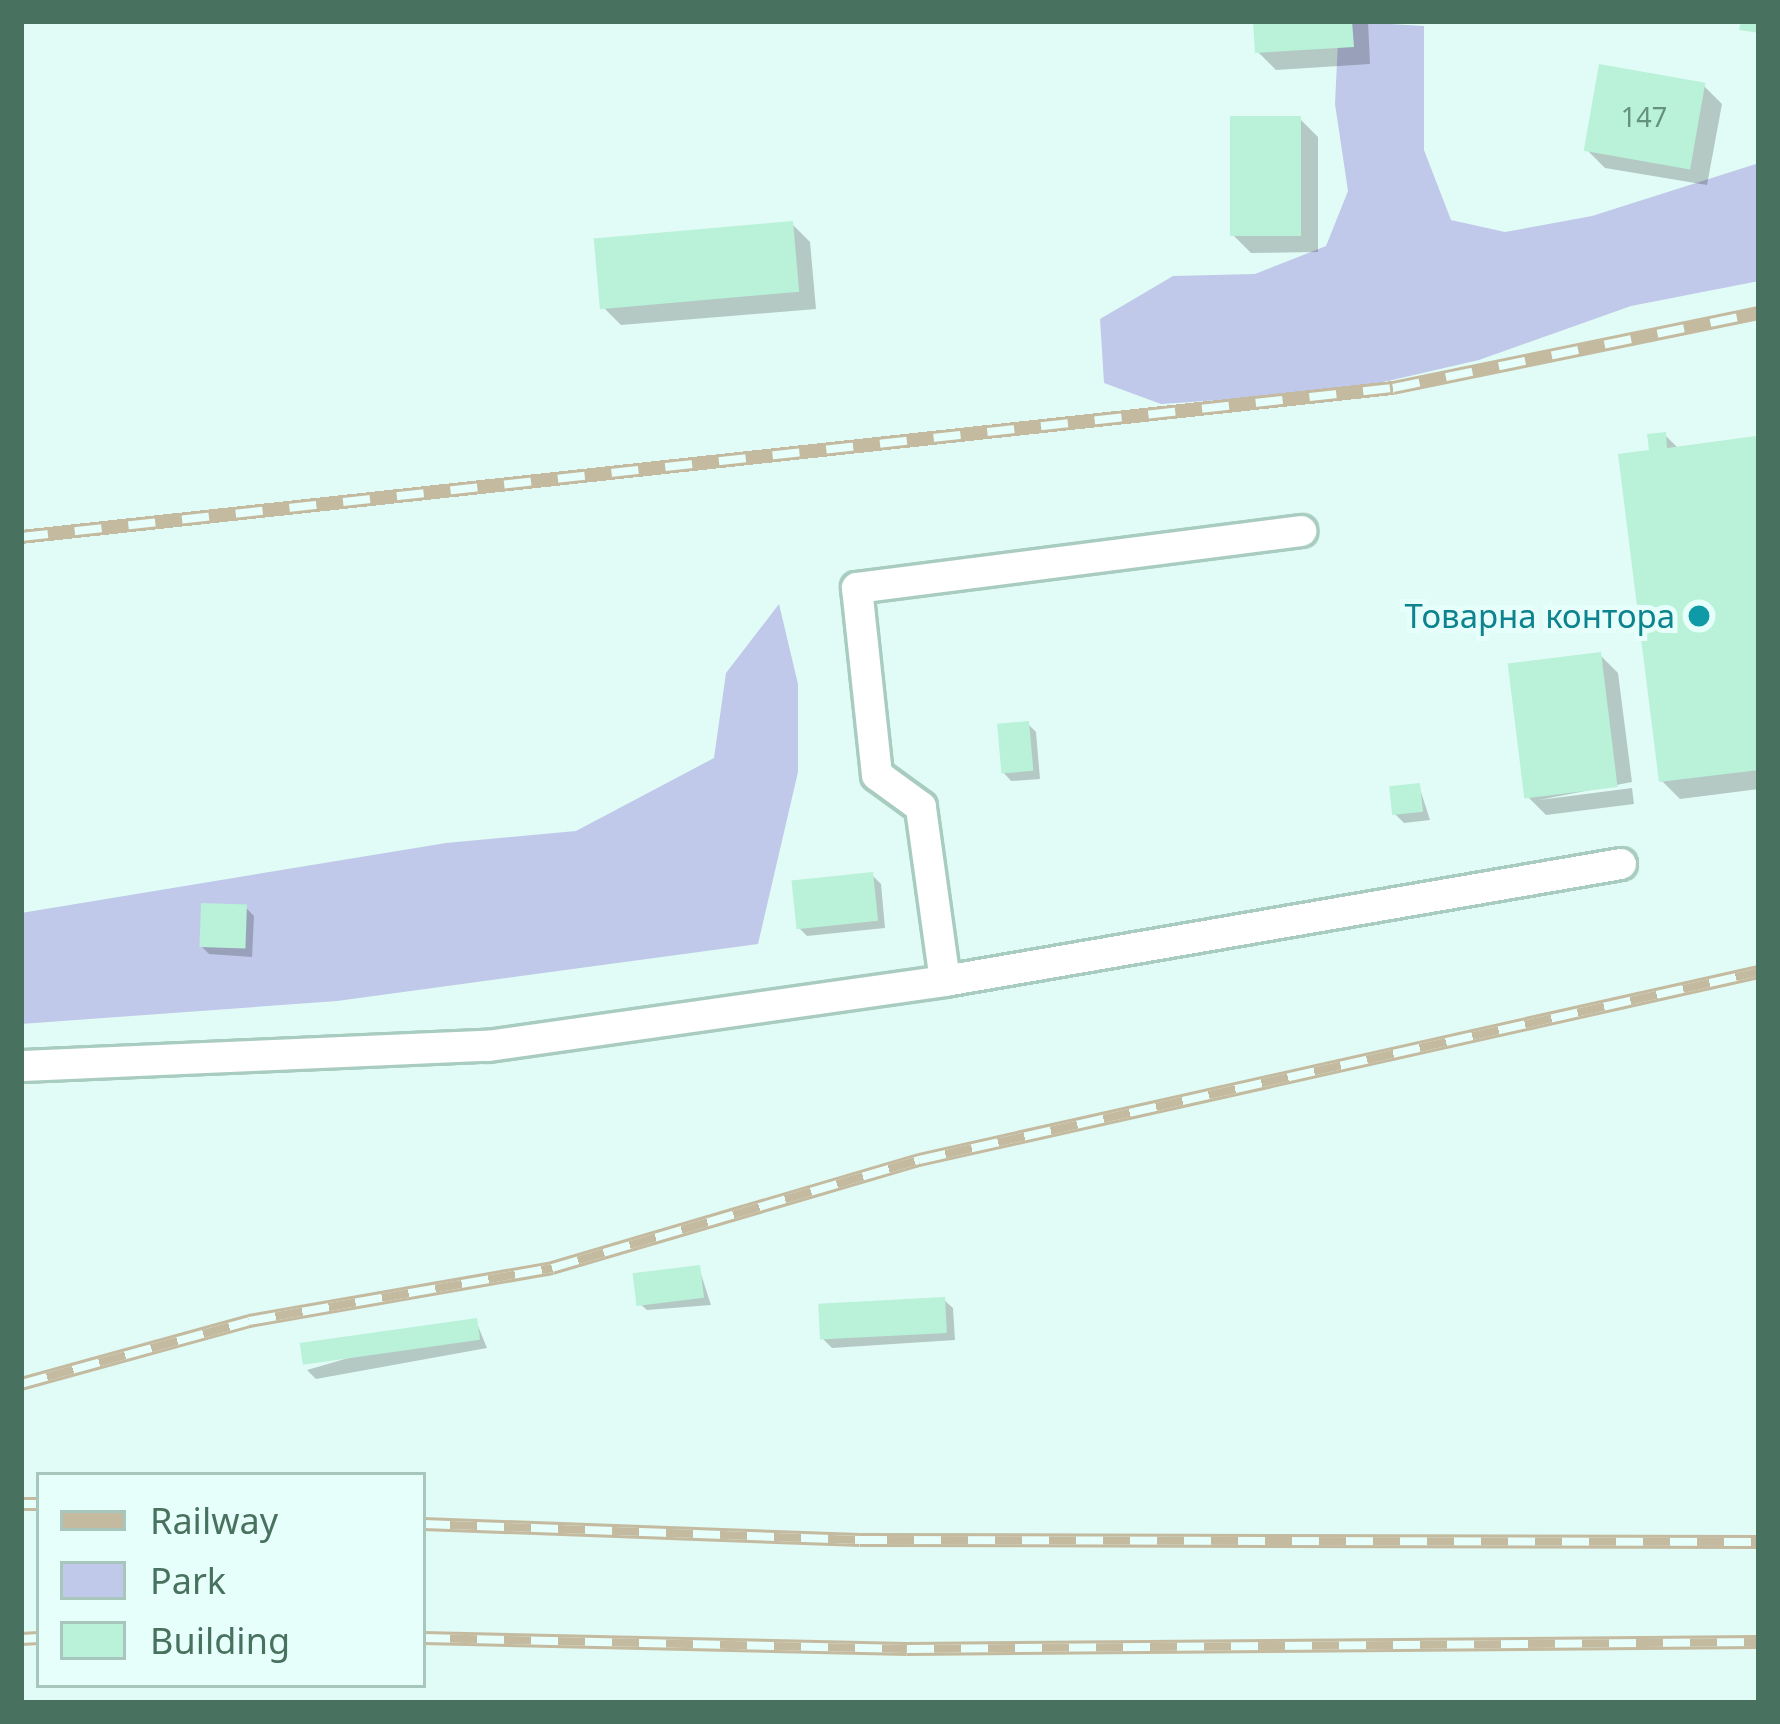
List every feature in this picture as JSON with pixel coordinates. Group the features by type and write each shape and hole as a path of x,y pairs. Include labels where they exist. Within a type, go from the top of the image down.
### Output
{"lane":[{"path":"945,981 921,806 877,775 856,588 1301,532"},
{"path":"21,1066 488,1046 945,981 1621,864"}],"green space":[{"path":"1339,21 1424,26 1424,150 1451,220 1505,232 1592,216 1759,163 1759,281 1631,306 1479,360 1340,392 1161,404 1104,383 1100,319 1173,276 1255,274 1326,246 1348,191 1335,104"},
{"path":"779,604 798,684 798,772 758,944 337,1001 21,1024 21,913 446,843 576,831 714,758 726,673"}],"building":[{"path":"1253,21 1352,21 1354,47 1255,53"},
{"path":"1741,21 1759,21 1759,33 1739,30"},
{"path":"1599,64 1705,83 1690,169 1584,151"},
{"path":"1230,116 1301,116 1301,236 1230,236"},
{"path":"793,221 799,292 600,309 594,238"},
{"name":"Товарна контора","path":"1666,432 1667,448 1756,436 1759,770 1659,782 1618,454 1649,450 1647,434"},
{"path":"1601,652 1618,787 1524,798 1508,663"},
{"path":"1029,721 1033,771 1001,774 997,724"},
{"path":"1420,783 1423,812 1392,815 1389,786"},
{"path":"873,872 878,921 797,929 791,881"},
{"path":"201,903 247,905 245,949 199,947"},
{"path":"700,1265 704,1298 637,1306 633,1273"},
{"path":"945,1297 947,1333 820,1340 818,1304"},
{"path":"477,1318 480,1340 303,1365 300,1343"}],"railway":[{"path":"21,537 1393,388 1759,313"},
{"path":"21,1384 249,1321 552,1268 919,1160 1759,972"},
{"path":"21,1504 36,1504"},
{"path":"426,1524 860,1540 1759,1542"},
{"path":"21,1639 36,1638"},
{"path":"426,1638 907,1649 1759,1642"}],"place":[{"name":"Товарна контора","path":"1699,616"}]}
